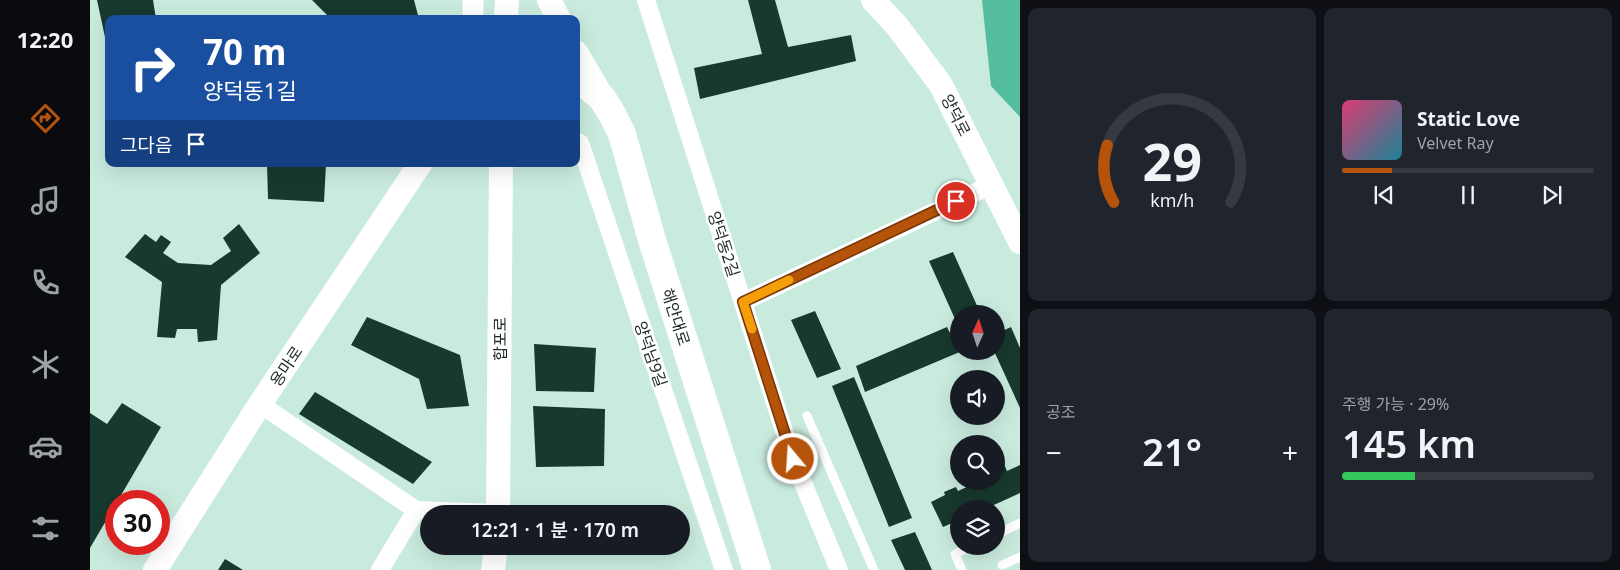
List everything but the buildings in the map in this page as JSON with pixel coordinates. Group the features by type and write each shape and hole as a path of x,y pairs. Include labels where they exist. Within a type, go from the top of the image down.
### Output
{"main road":[{"path":"506,15 507,0"},
{"path":"549,0 557,15"},
{"name":"양덕로","path":"873,0 897,26 941,85 1020,242"},
{"path":"580,59 607,105"},
{"name":"해안대로","path":"580,79 595,91 607,105 622,134 652,240 757,570"},
{"name":"용마로","path":"155,570 260,404 418,167"},
{"name":"합포로","path":"498,505 501,167"},
{"path":"493,570 495,555"}],"street":[{"path":"472,15 473,0"},
{"name":"양덕동2길","path":"646,0 793,459 839,570"},
{"name":"양덕남9길","path":"580,143 724,570"},
{"path":"743,302 991,185"},
{"path":"260,404 416,510 420,510"},
{"path":"380,570 416,510"}],"lane":[{"path":"807,416 874,570"},
{"path":"1005,530 1020,524"},
{"path":"955,555 962,570"},
{"path":"1002,565 1020,557"}],"green space":[{"path":"982,0 1020,0 1020,117 991,86"}],"slow traffic":[{"path":"752,329 743,302 789,280"}],"route":[{"path":"793,459 743,302 956,201"}]}
